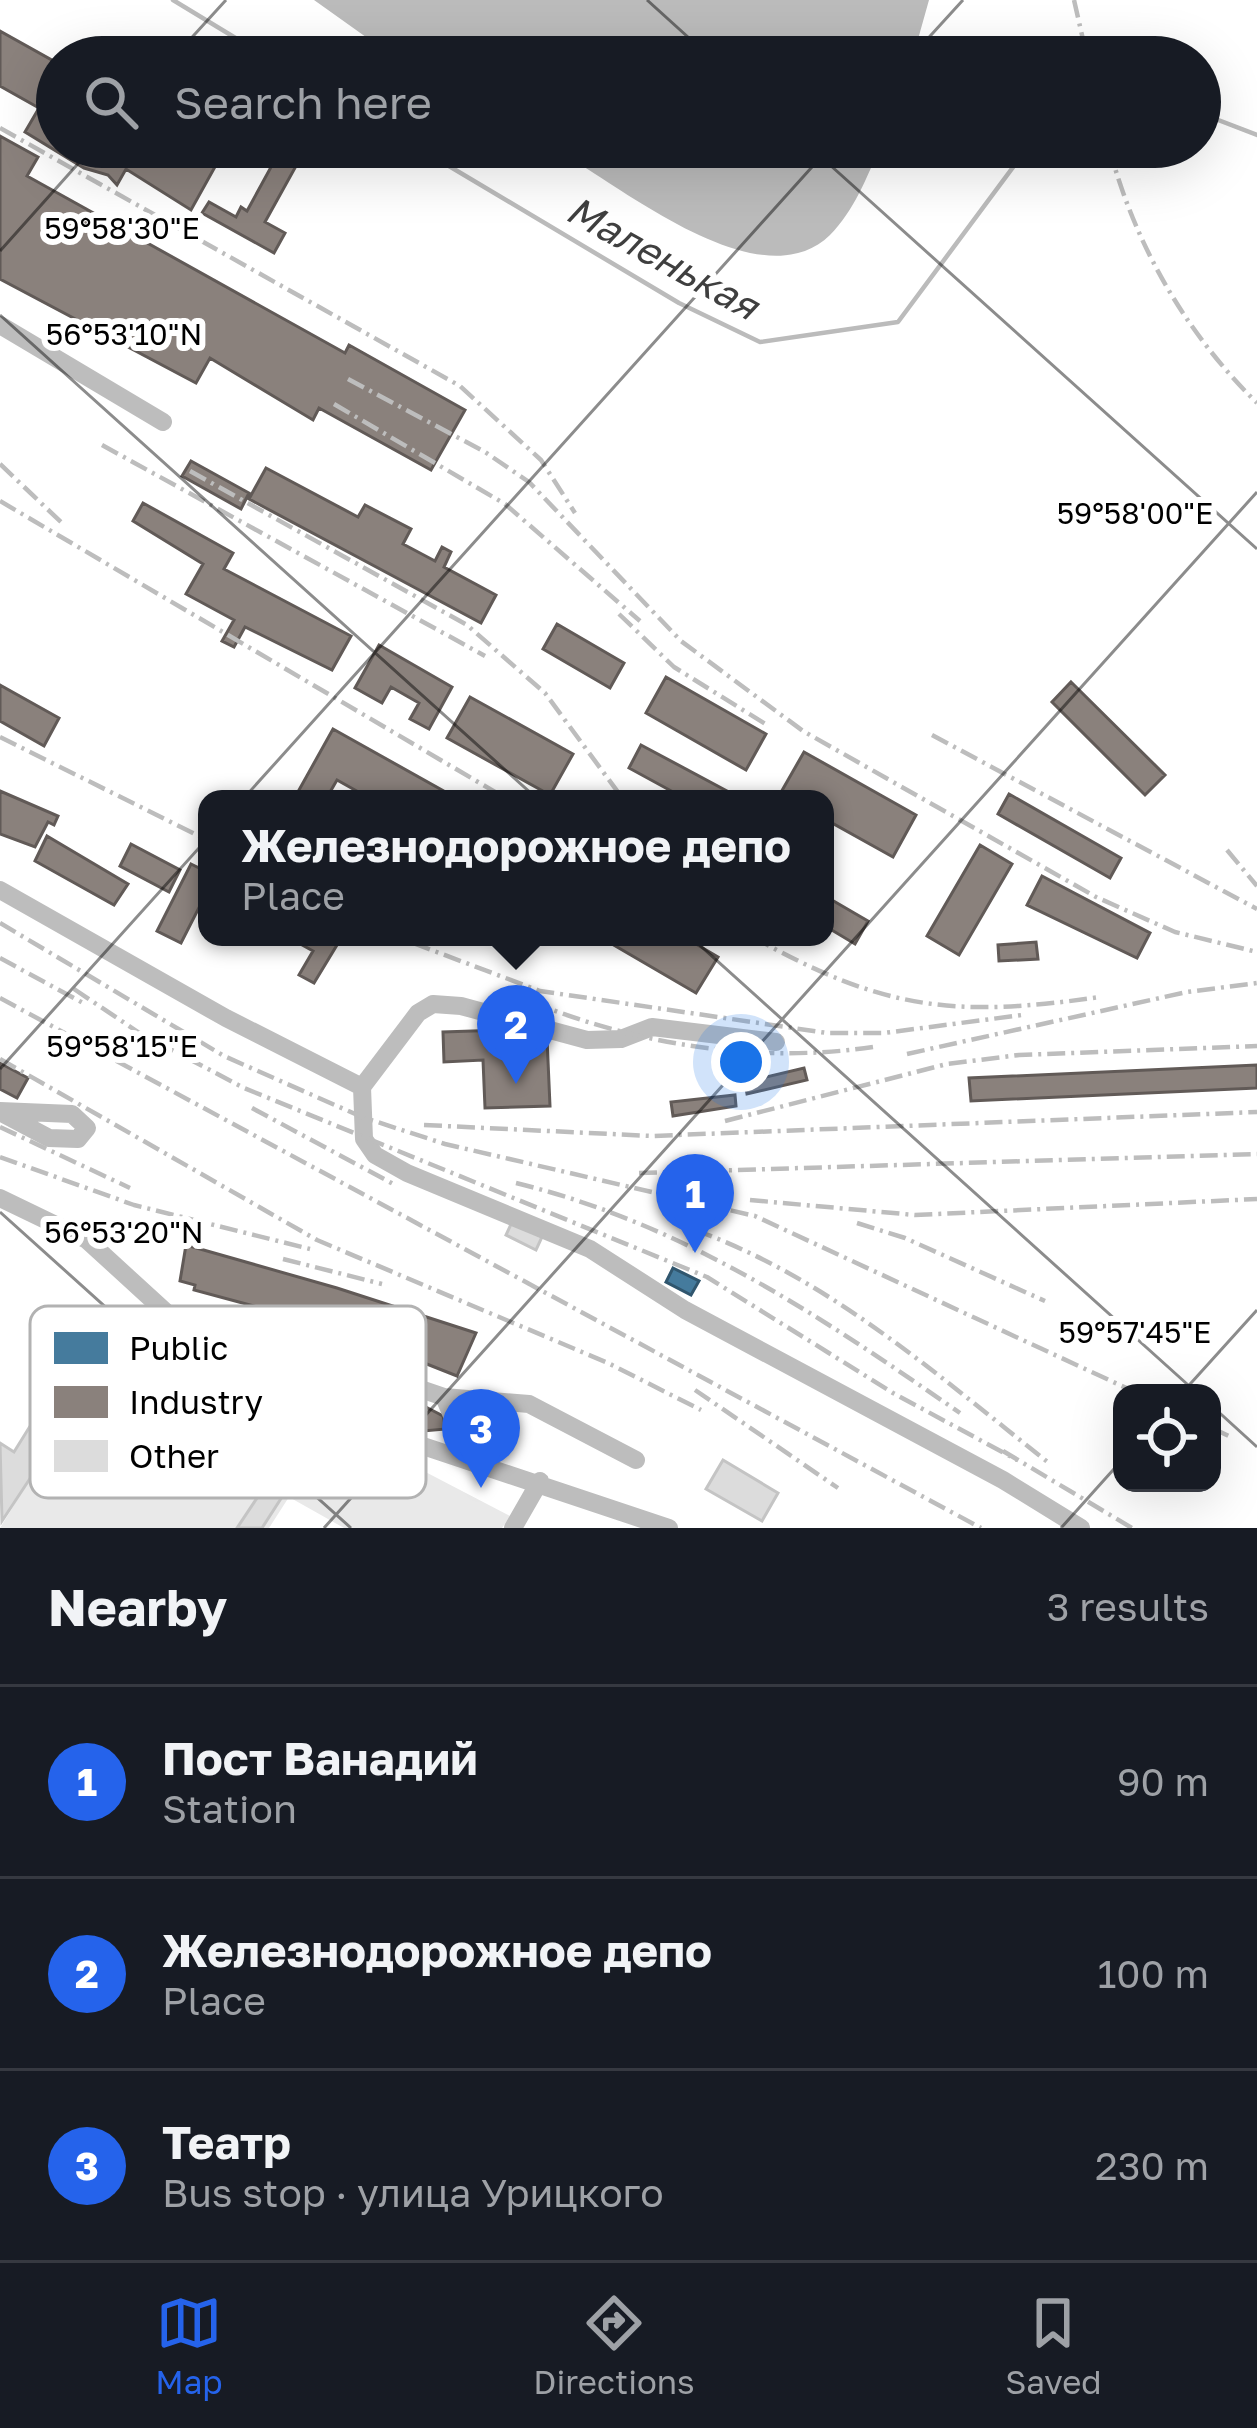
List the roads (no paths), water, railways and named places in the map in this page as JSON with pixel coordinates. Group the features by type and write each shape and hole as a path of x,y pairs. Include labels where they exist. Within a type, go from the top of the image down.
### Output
{"street":[{"path":"0,325 163,422"},
{"path":"0,890 226,1018 362,1087"},
{"path":"776,1042 652,1027 621,1039 587,1040 461,1006 433,1004 418,1013 362,1087 364,1139 389,1164 590,1249 686,1310 933,1441 1082,1528"},
{"path":"0,1198 87,1240 159,1306"},
{"path":"426,1390 529,1404 636,1460"},
{"path":"444,1396 472,1462"},
{"path":"426,1447 540,1481 669,1528"},
{"path":"513,1528 540,1481"}],"waterway":[{"name":"Маленькая","path":"173,0 232,36"},
{"name":"Маленькая","path":"1221,121 1257,135"},
{"name":"Маленькая","path":"452,168 679,303 760,342 898,322 1012,168"}],"railway":[{"path":"1074,0 1082,36"},
{"path":"0,128 36,148"},
{"path":"71,168 460,386 541,460 575,513"},
{"path":"1115,168 1148,252 1185,317 1257,403"},
{"path":"348,379 485,452 529,482 681,641 803,731 1096,897 1175,932 1257,952"},
{"path":"334,404 505,504 640,621"},
{"path":"102,445 485,656"},
{"path":"0,464 62,523"},
{"path":"190,471 467,625 545,693 616,790"},
{"path":"0,501 492,790"},
{"path":"619,614 674,667 767,725"},
{"path":"932,735 1257,909"},
{"path":"0,737 198,836"},
{"path":"1227,850 1257,886"},
{"path":"0,923 224,1056 362,1117 445,1144 755,1216 1118,1384"},
{"path":"421,946 540,991 827,1033 884,1033 1022,1015"},
{"path":"770,946 842,980 920,1002 1002,1007 1100,997"},
{"path":"0,958 83,1003"},
{"path":"907,1054 1187,992 1257,983"},
{"path":"74,989 138,1032 244,1088 707,1277 893,1393 1017,1460"},
{"path":"0,998 981,1528"},
{"path":"532,1002 614,1030 700,1047 787,1053 873,1047"},
{"path":"725,1121 947,1064 1019,1055 1257,1046"},
{"path":"0,1059 317,1240 608,1363 701,1410"},
{"path":"252,1108 397,1186"},
{"path":"424,1125 652,1136 1257,1112"},
{"path":"0,1127 130,1188"},
{"path":"639,1173 1257,1154"},
{"path":"0,1157 134,1205 310,1249"},
{"path":"516,1183 578,1201 693,1248 802,1308 960,1413"},
{"path":"750,1200 915,1215 1257,1199"},
{"path":"857,1223 905,1238 1045,1301"},
{"path":"695,1230 744,1250 837,1302 1049,1463"},
{"path":"283,1259 382,1284"},
{"path":"695,1390 838,1488"},
{"path":"1221,1432 1233,1438"},
{"path":"1003,1451 1132,1528"}],"place":[{"name":"Железнодорожное депо","path":"516,1084"},
{"name":"Пост Ванадий","path":"695,1253"},
{"name":"Театр","path":"481,1488"}]}
